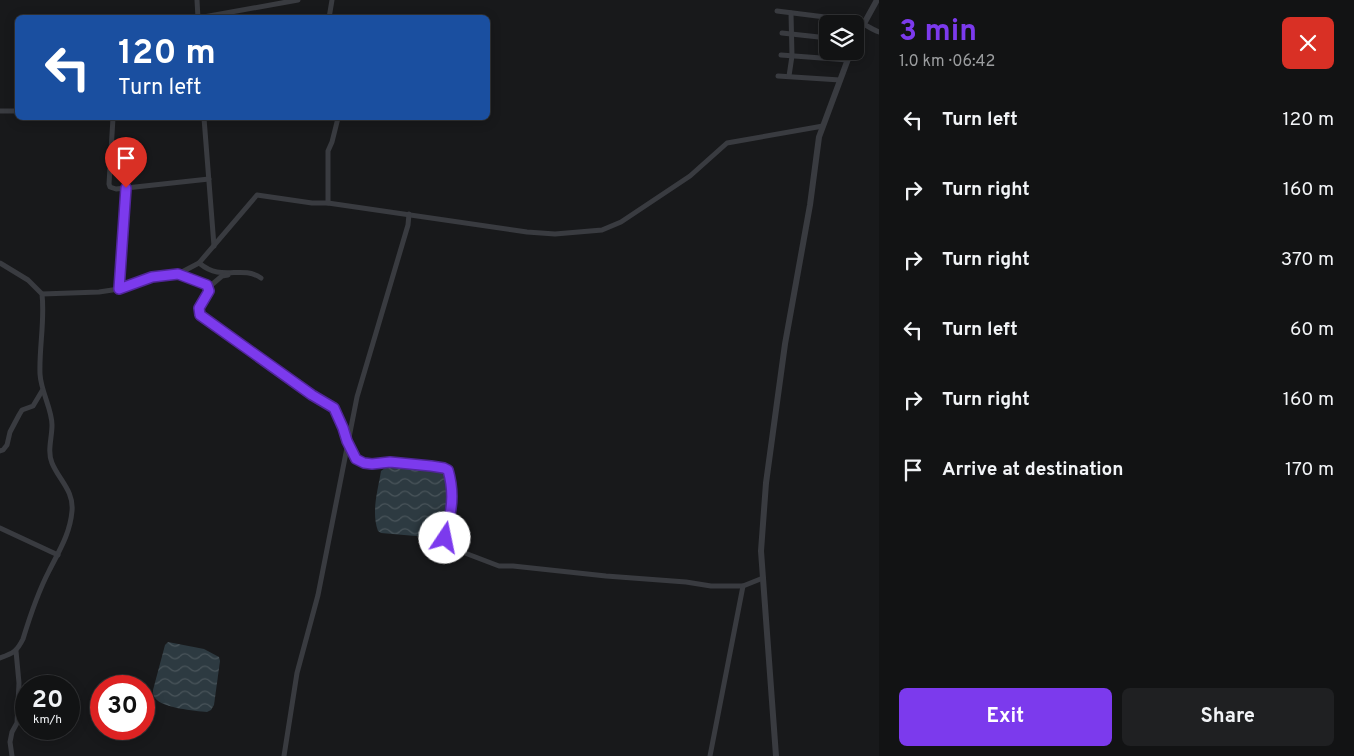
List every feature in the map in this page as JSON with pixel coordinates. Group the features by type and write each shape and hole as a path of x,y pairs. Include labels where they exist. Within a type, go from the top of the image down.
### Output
{"street":[{"path":"197,0 198,15"},
{"path":"215,15 298,0"},
{"path":"330,15 332,0"},
{"path":"877,0 864,24 870,29 879,32"},
{"path":"777,11 819,16"},
{"path":"789,76 792,56 791,13"},
{"path":"782,33 819,37"},
{"path":"781,55 819,58"},
{"path":"776,756 761,551 766,483 787,335 810,205 819,137 848,60"},
{"path":"778,76 840,80"},
{"path":"0,111 15,111"},
{"path":"113,120 110,184 112,189 209,179"},
{"path":"204,120 214,246"},
{"path":"328,203 328,152 338,120"},
{"path":"42,294 98,292 119,289 152,277 178,274 199,263 257,195 409,214 527,232 554,234 602,230 621,222 690,176 727,143 823,126"},
{"path":"119,289 126,188"},
{"path":"284,756 297,673 318,594 356,398 408,225 409,214"},
{"path":"0,263 28,280 42,294 40,374 42,391 51,417 52,462 69,492 72,502 66,538 48,572 24,638 14,653 0,658"},
{"path":"199,263 218,273 238,272 259,275"},
{"path":"238,272 222,276 209,287 209,291 199,308 200,315 312,395 334,408 356,459 372,464 390,462 431,466 448,470 452,486 452,500 445,538 457,550 499,566 677,581 711,586 742,586 763,578"},
{"path":"178,274 209,287"},
{"path":"0,451 7,445 10,432 22,410 33,406 42,391"},
{"path":"0,528 58,555"},
{"path":"710,756 742,586"},
{"path":"12,756 10,742 12,732 17,723 18,683 16,651"}],"water":[{"path":"391,466 433,469 447,475 449,487 447,505 441,529 437,534 427,537 381,533 378,531 375,509 381,471"},
{"path":"168,642 204,649 219,657 214,705 211,710 207,712 179,708 164,704 155,698 155,682 165,645"}],"route":[{"path":"126,188 119,289 152,277 178,274 207,285 209,291 199,308 200,315 312,395 334,408 356,459 372,464 390,462 431,466 448,470 452,486 452,500 445,538"}]}
